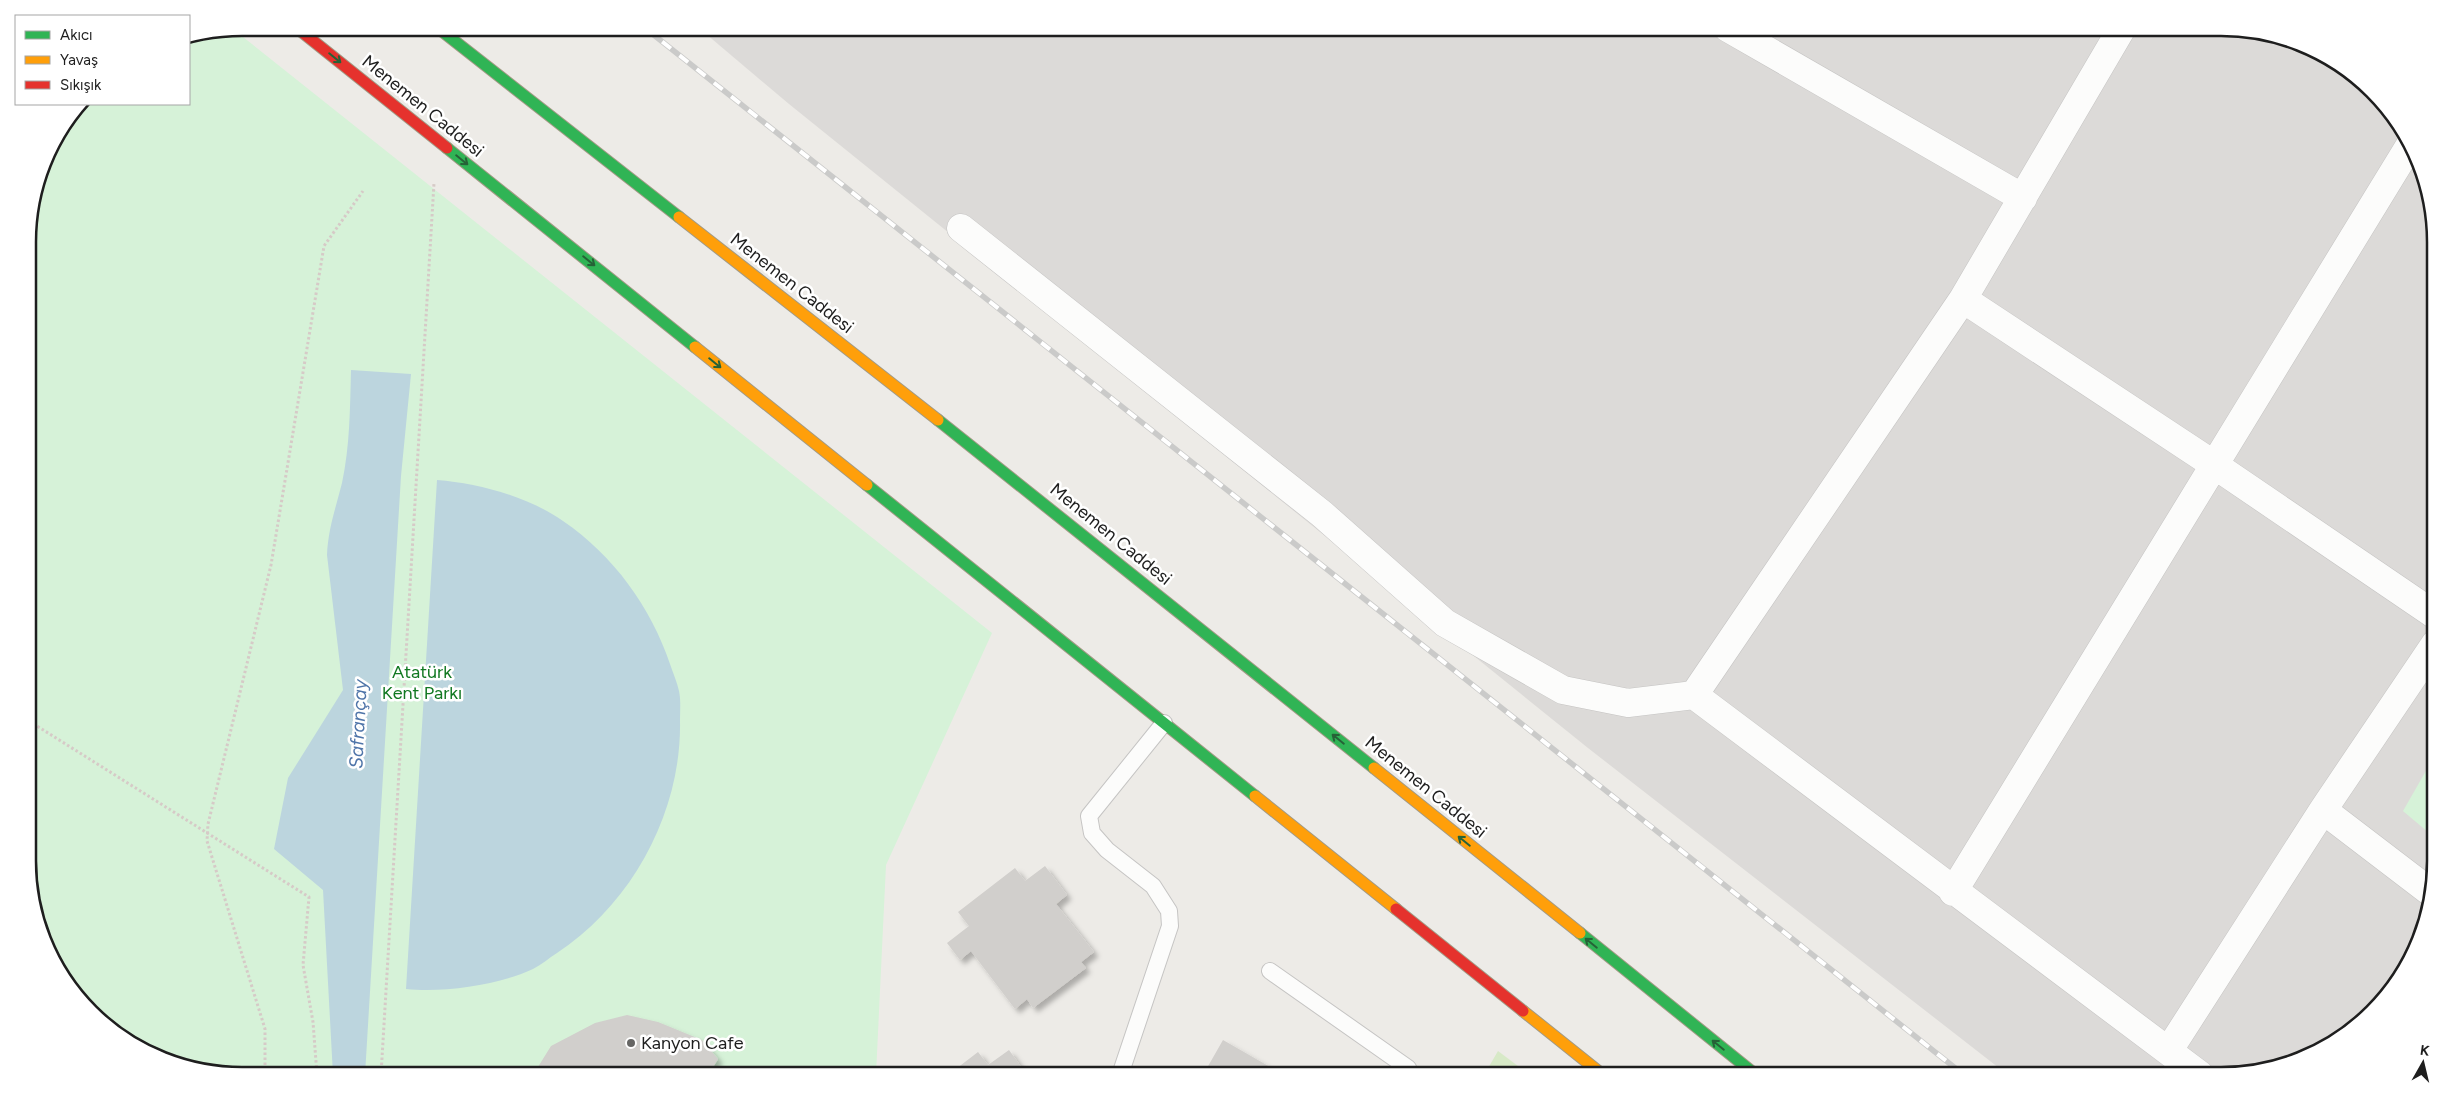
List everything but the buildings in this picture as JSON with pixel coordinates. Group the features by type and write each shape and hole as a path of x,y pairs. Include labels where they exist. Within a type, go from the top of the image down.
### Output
{"main road":[{"name":"Menemen Caddesi","path":"307,36 1593,1067"},
{"name":"Menemen Caddesi","path":"448,36 1086,536 1746,1067"}],"street":[{"path":"1742,36 2023,198"},
{"path":"1694,695 1963,298 2117,36"},
{"path":"1953,892 2213,464 2406,152"},
{"path":"961,228 1322,514 1445,622 1564,690 1628,703 1694,695 1953,892 2190,1067"},
{"path":"1963,298 2213,464 2427,611"},
{"path":"2169,1050 2323,810 2427,656"},
{"path":"2323,810 2425,887"}],"lane":[{"path":"1123,1067 1170,926 1169,911 1153,886 1107,850 1092,833 1089,816 1164,723"},
{"path":"1270,971 1407,1067"}],"path":[{"path":"382,1067 436,139"},
{"path":"265,1067 265,1029 221,892 208,835 208,824 271,565 324,246 363,191"},
{"path":"36,726 309,897 303,965 313,1022 316,1067"}],"shaded area":[{"path":"708,36 2221,36 2248,38 2274,43 2300,52 2324,64 2357,87 2376,106 2392,128 2416,176 2425,215 2427,242 2427,861 2425,888 2420,914 2411,940 2399,964 2376,997 2357,1016 2324,1039 2300,1051 2274,1060 2248,1065 2221,1067 1998,1067 1588,748 789,104"}],"green space":[{"name":"Atatürk Kent Parkı","path":"242,36 992,633 886,865 876,1067 242,1067 202,1063 176,1056 139,1039 106,1016 87,997 71,975 52,940 40,901 36,861 36,242 40,202 47,176 64,139 87,106 190,105 190,43"},
{"path":"2427,769 2427,831 2403,811"},
{"path":"1498,1051 1519,1067 1489,1067"}],"water":[{"name":"Safrançay","path":"351,370 411,374 401,476 365,1067 333,1067 323,890 274,849 288,778 343,690 327,555 331,527 347,455"},
{"path":"437,480 469,484 519,498 550,512 598,550 628,584 652,622 662,643 678,688 680,720 678,754 672,788 662,821 648,852 630,881 609,908 584,932 533,969 519,975 488,983 454,989 421,990 406,989"}],"railway":[{"path":"655,36 1954,1067"}],"traffic: fast":[{"path":"448,36 679,217"},
{"path":"447,148 695,347"},
{"path":"938,420 1374,768"},
{"path":"867,485 1255,796"},
{"path":"1580,933 1746,1067"}],"traffic: slow":[{"path":"679,217 938,420"},
{"path":"695,347 867,485"},
{"path":"1374,768 1580,933"},
{"path":"1255,796 1396,909"},
{"path":"1523,1011 1593,1067"}],"traffic: jam":[{"path":"307,36 447,148"},
{"path":"1396,909 1523,1011"}],"place":[{"name":"Kanyon Cafe","path":"631,1043"}]}
